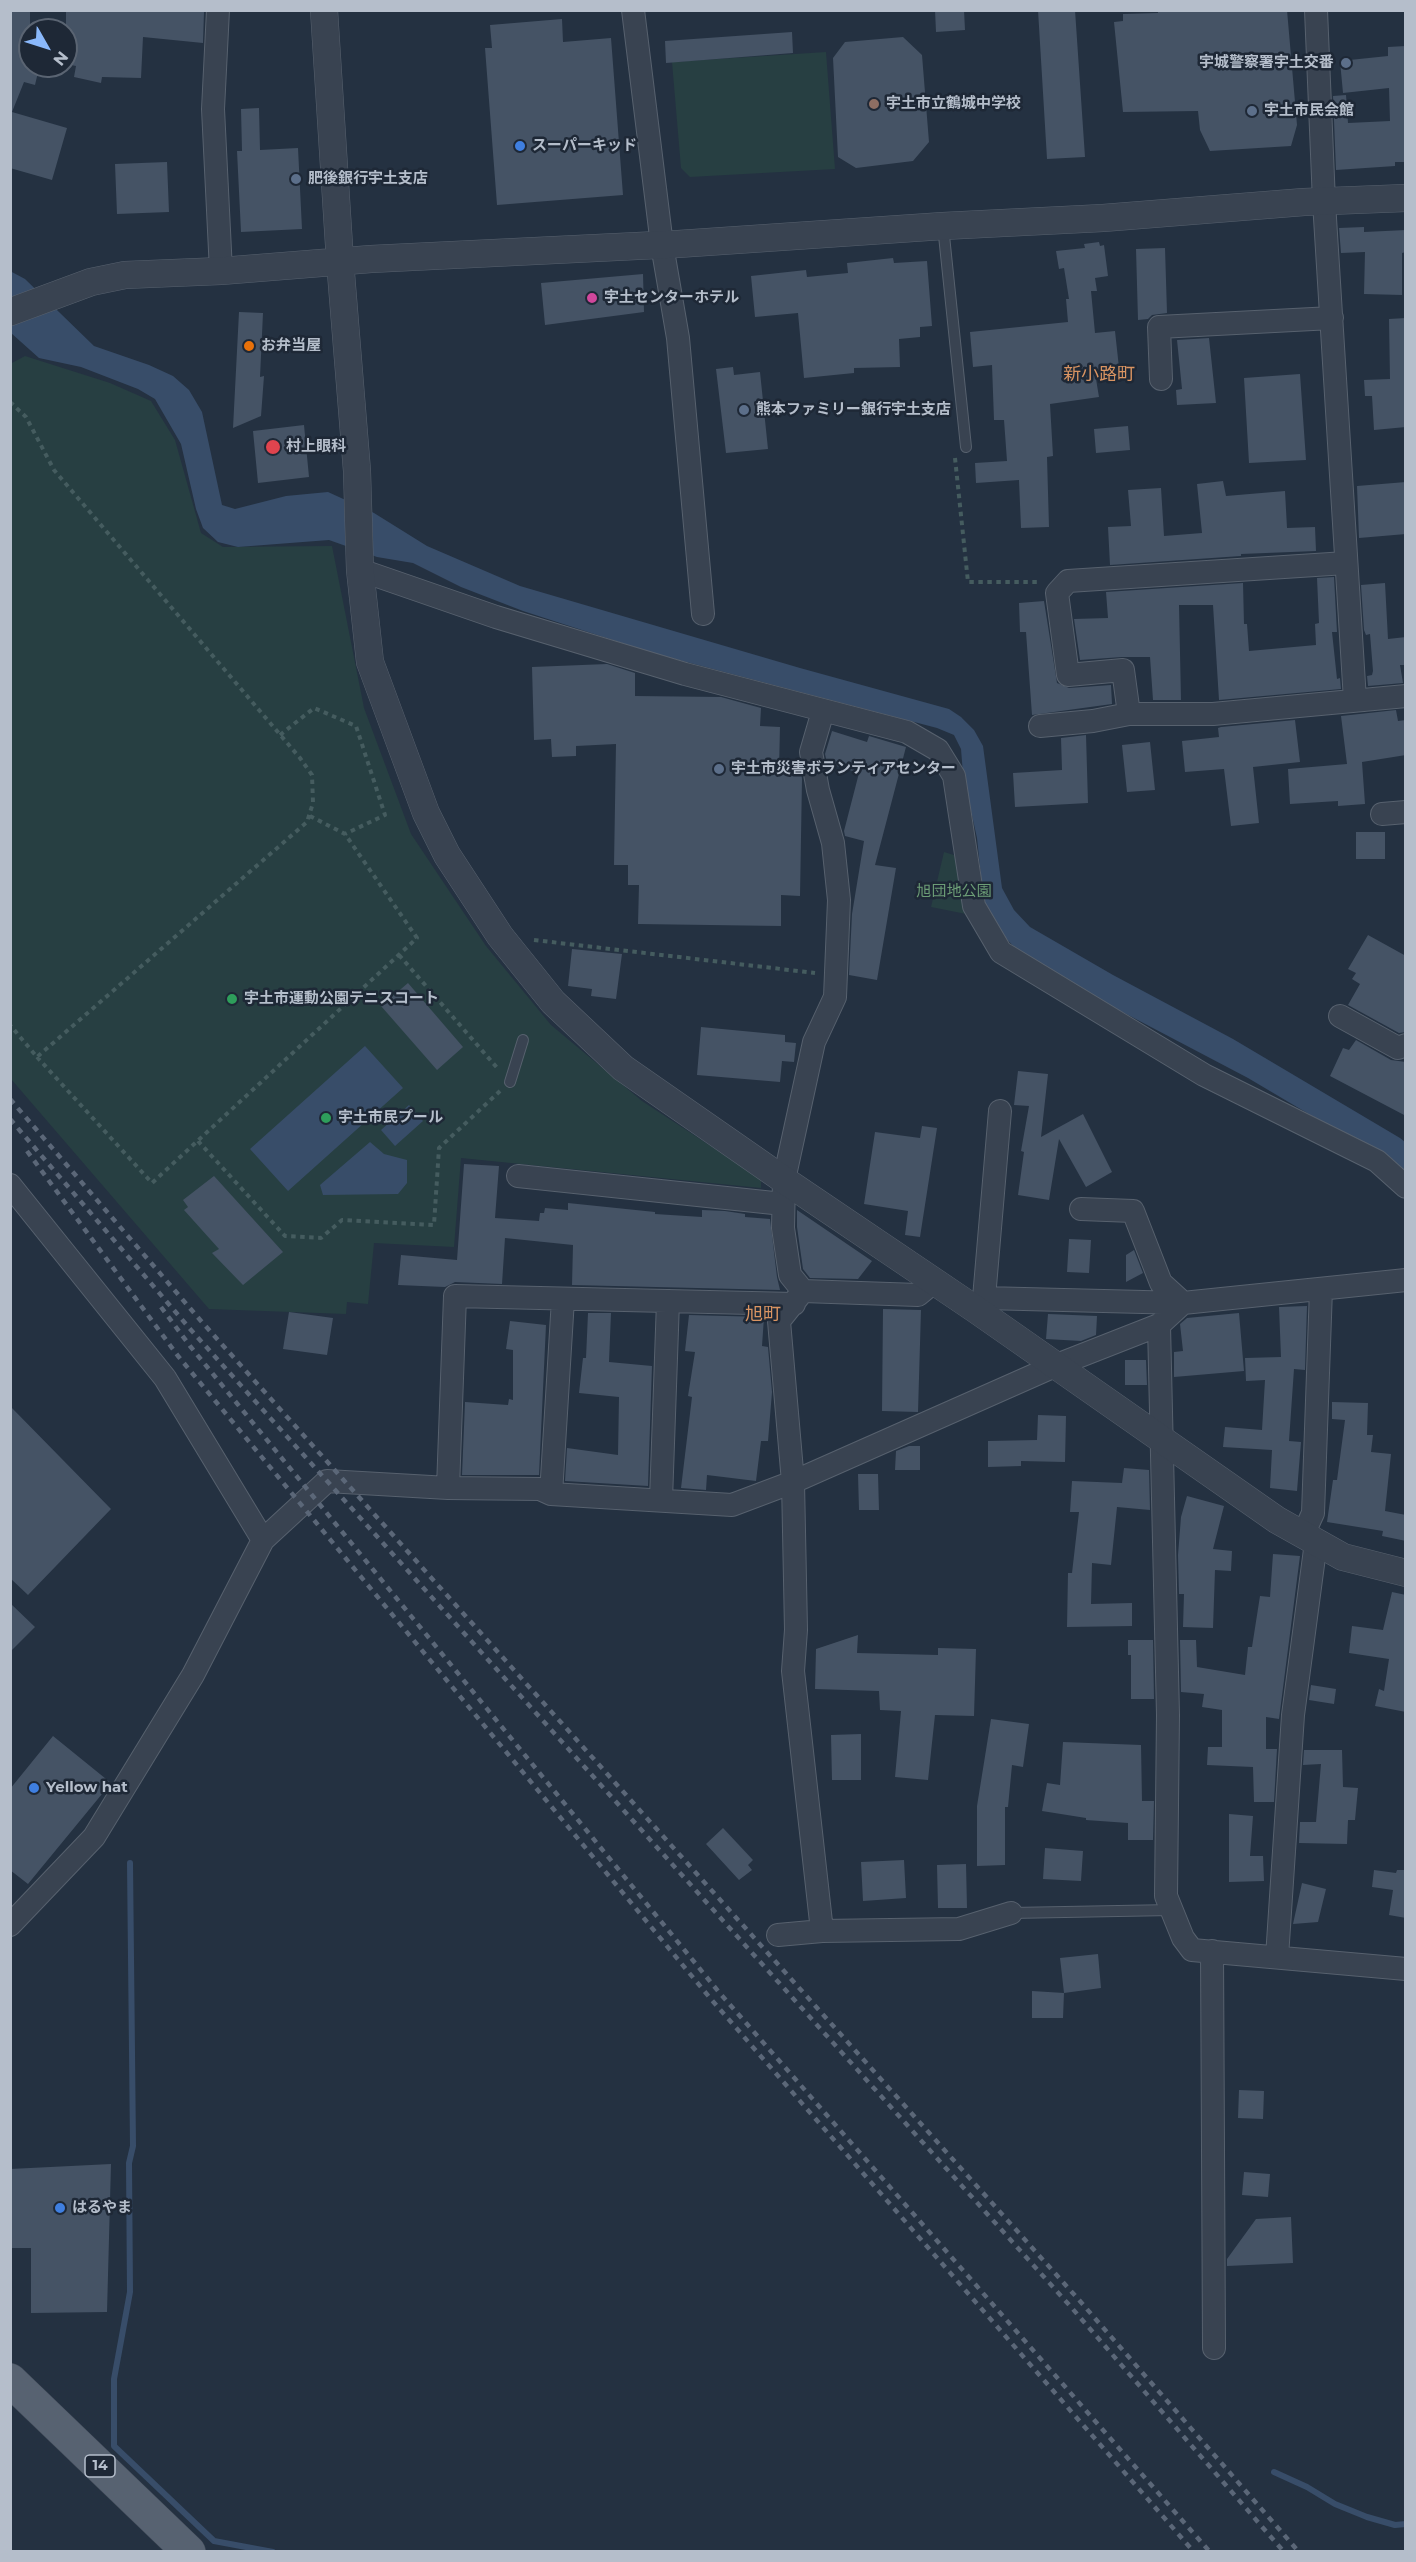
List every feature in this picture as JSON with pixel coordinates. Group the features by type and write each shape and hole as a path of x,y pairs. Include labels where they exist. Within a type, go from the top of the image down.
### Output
{"main road":[{"name":"14","path":"10,2380 189,2552"}],"street":[{"path":"218,10 213,109 221,271"},
{"path":"633,10 662,245 678,338 704,614"},
{"path":"1316,10 1324,202 1355,700"},
{"path":"321,11 357,471 360,558 370,662 426,813 447,855 500,936 553,1002 623,1068 784,1192 935,1281 980,1303 1057,1365 1277,1520 1343,1557 1406,1573"},
{"path":"10,312 91,282 124,275 221,271 340,261 662,245 1406,198"},
{"path":"1161,380 1159,327 1332,318"},
{"path":"360,558 496,618 684,674 907,732 938,750 954,776 974,906 1001,952 1204,1075 1377,1161 1406,1187"},
{"path":"1129,714 1123,670 1068,675 1057,593 1068,581 1346,563"},
{"path":"1040,726 1093,721 1129,714 1213,714 1406,696"},
{"path":"799,1298 790,1275 783,1228 784,1192 814,1042 834,997 836,976 839,900 836,866 833,843 818,790 811,752 824,711"},
{"path":"1382,813 1406,812"},
{"path":"1340,1017 1398,1048 1406,1045"},
{"path":"980,1303 1000,1111"},
{"path":"518,1176 784,1192"},
{"path":"10,1185 165,1378 263,1540"},
{"path":"1081,1209 1133,1211 1161,1283 1183,1303"},
{"path":"980,1303 1183,1303 1406,1280"},
{"path":"448,1488 455,1296 668,1301 918,1295 935,1281"},
{"path":"1277,1957 1293,1715 1313,1513 1321,1289"},
{"path":"799,1298 779,1322 793,1482 796,1630 793,1671 822,1931"},
{"path":"551,1494 563,1299"},
{"path":"661,1500 668,1301"},
{"path":"10,1925 94,1837 193,1675 263,1540 327,1481 448,1488 540,1489 551,1494 732,1504 793,1482 1057,1365 1159,1325 1183,1303"},
{"path":"1159,1325 1168,1715 1166,1896 1183,1938 1192,1950 1406,1969"},
{"path":"778,1935 822,1931 959,1929 1011,1913"},
{"path":"1212,1951 1214,2348"}],"lane":[{"path":"943,226 966,447"},
{"path":"510,1082 523,1040"},
{"path":"1011,1913 1172,1910"}],"path":[{"path":"10,402 26,417 54,470 312,775 313,802 307,822 38,1057"},
{"path":"966,447 954,448 968,582 1068,581"},
{"path":"280,735 314,708 356,726 385,815 345,834"},
{"path":"10,1025 152,1183 417,938 345,834 310,816"},
{"path":"500,936 836,976"},
{"path":"198,1141 285,1236 321,1238 342,1220 434,1225 439,1148 510,1082 399,955"}],"green space":[{"path":"826,52 835,169 690,177 681,168 672,62"},
{"path":"25,356 110,383 151,401 175,440 201,533 223,547 332,546 364,708 411,834 486,946 551,1025 642,1101 761,1179 761,1188 461,1158 454,1247 374,1243 368,1304 347,1302 346,1314 209,1309 11,1079 10,364"},
{"name":"旭団地公園","path":"944,852 967,859 966,914 931,907"}],"water":[{"path":"10,271 25,279 94,346 173,376 189,390 202,412 222,505 235,509 286,496 328,492 374,513 427,546 520,586 949,709 974,730 983,746 1002,888 1014,910 1030,927 1113,975 1233,1039 1400,1138 1405,1142 1405,1177 1329,1126 1248,1078 1052,975 1022,955 993,925 984,905 977,838 963,774 961,749 954,735 937,728 656,654 523,611 461,587 413,563 377,557 329,540 238,547 218,542 203,528 196,509 181,444 155,399 138,389 81,367 39,358 11,333"},
{"name":"宇土市民プール","path":"365,1046 403,1088 288,1191 250,1149"},
{"path":"409,1105 423,1121 395,1146 381,1130"},
{"path":"370,1142 384,1154 407,1160 407,1183 398,1194 323,1195 320,1185"}],"building":[{"path":"10,10 30,10 30,18 18,18 18,78 37,78 35,85 24,82 12,112 67,128 52,180 10,168"},
{"path":"66,10 204,12 203,43 143,37 141,78 102,77 101,83 78,78 78,18 66,18"},
{"path":"935,10 964,10 965,30 936,32"},
{"path":"1038,10 1075,10 1085,157 1047,159"},
{"path":"1158,10 1287,10 1297,125 1291,146 1210,151 1200,130 1198,111 1123,112 1114,22 1123,21 1123,14 1158,13"},
{"path":"562,19 563,42 611,38 623,195 497,205 485,48 492,48 490,25"},
{"path":"792,32 793,53 666,63 665,41"},
{"path":"903,37 922,55 929,142 913,161 856,168 838,157 833,58 845,42"},
{"path":"1406,46 1406,162 1395,162 1395,166 1336,170 1333,96 1346,95 1348,123 1390,121 1389,88 1343,93 1340,61 1388,56 1388,47"},
{"path":"259,108 260,150 298,148 302,229 241,232 237,151 242,151 241,109"},
{"path":"167,162 169,212 117,214 115,164"},
{"path":"1364,227 1364,232 1406,230 1406,252 1402,253 1402,295 1364,294 1365,252 1341,253 1339,228"},
{"path":"1099,242 1100,246 1104,245 1108,276 1095,278 1097,291 1091,291 1095,333 1115,331 1120,377 1096,379 1099,397 1050,404 1053,456 1047,457 1049,527 1021,528 1019,480 976,483 975,463 1007,461 1004,420 994,420 992,365 973,367 970,332 1068,322 1066,299 1069,299 1064,268 1059,269 1056,251 1085,248 1084,244"},
{"path":"1165,248 1167,313 1138,320 1136,249"},
{"path":"893,258 894,263 927,261 932,326 920,327 920,337 899,339 900,367 854,368 854,373 804,378 798,313 755,317 751,276 806,270 807,277 848,273 847,263"},
{"path":"643,274 644,312 545,325 541,283"},
{"path":"239,312 263,313 260,377 264,376 261,416 233,428"},
{"path":"1406,318 1406,427 1374,430 1372,396 1365,396 1364,380 1390,379 1389,319"},
{"path":"1209,338 1216,403 1177,405 1176,390 1182,389 1177,340"},
{"path":"733,367 734,375 760,372 768,449 726,453 716,369"},
{"path":"1300,374 1306,460 1249,463 1244,378"},
{"path":"304,425 309,477 258,483 253,431"},
{"path":"1128,426 1130,450 1096,453 1094,429"},
{"path":"1223,481 1226,496 1285,491 1287,528 1315,527 1316,551 1241,554 1241,556 1110,565 1108,527 1131,526 1128,490 1161,488 1164,536 1202,533 1197,484"},
{"path":"1406,482 1406,534 1359,538 1357,486"},
{"path":"1334,577 1337,632 1332,632 1337,679 1340,678 1341,689 1219,700 1213,605 1179,605 1181,700 1153,700 1150,657 1080,660 1074,619 1108,618 1106,592 1243,583 1244,624 1247,624 1249,651 1316,645 1315,624 1319,623 1317,578"},
{"path":"1385,583 1388,639 1406,637 1406,665 1400,665 1403,683 1368,686 1367,676 1372,675 1373,671 1370,634 1366,635 1364,630 1361,585"},
{"path":"1044,601 1057,683 1069,688 1111,685 1112,704 1032,715 1026,632 1020,632 1019,603"},
{"path":"607,664 635,673 635,696 721,697 761,708 760,726 780,727 779,770 801,771 802,779 800,896 781,895 781,926 638,924 639,885 628,885 628,865 614,865 616,744 576,746 576,756 552,757 551,739 534,740 532,667"},
{"path":"1396,710 1398,721 1406,720 1406,755 1362,762 1365,804 1338,806 1338,801 1290,804 1288,769 1347,764 1341,716"},
{"path":"1295,720 1300,762 1253,767 1259,823 1231,826 1224,769 1185,772 1182,741 1219,737 1218,728 1221,727"},
{"path":"832,731 867,742 869,736 906,747 875,865 896,868 877,980 849,975 852,914 864,841 845,836 844,831 859,773 827,763 825,754"},
{"path":"1086,735 1088,803 1015,807 1013,773 1062,770 1061,738"},
{"path":"1150,742 1155,790 1127,792 1122,745"},
{"path":"1356,832 1385,832 1385,859 1356,859"},
{"path":"1368,935 1406,956 1406,1032 1399,1033 1348,1005 1360,984 1352,979 1356,973 1348,969"},
{"path":"572,949 622,954 616,999 591,996 592,989 568,986"},
{"path":"408,983 463,1047 437,1070 381,1006"},
{"path":"701,1027 785,1035 785,1042 796,1043 794,1062 782,1061 780,1082 697,1075"},
{"path":"1356,1040 1391,1060 1406,1062 1406,1116 1330,1076 1343,1048 1349,1050"},
{"path":"1018,1071 1048,1074 1041,1137 1083,1114 1112,1172 1086,1187 1059,1139 1049,1200 1018,1195 1024,1152 1021,1151 1029,1106 1014,1105"},
{"path":"922,1126 937,1128 920,1237 905,1235 908,1211 864,1204 875,1132 920,1138"},
{"path":"464,1164 499,1166 495,1218 539,1221 540,1213 544,1213 545,1208 568,1210 568,1203 655,1212 655,1214 702,1217 702,1210 725,1211 745,1214 745,1217 770,1219 780,1290 572,1285 573,1245 505,1238 502,1284 455,1282 445,1287 398,1285 401,1255 457,1260"},
{"path":"214,1176 283,1252 243,1285 212,1253 219,1249 184,1210 188,1207 183,1200"},
{"path":"797,1210 872,1261 858,1279 810,1278 803,1269"},
{"path":"1069,1239 1091,1240 1089,1273 1067,1272"},
{"path":"1134,1250 1143,1273 1126,1282 1126,1255"},
{"path":"1307,1306 1305,1370 1294,1369 1289,1441 1301,1442 1297,1491 1270,1488 1272,1450 1223,1447 1225,1427 1262,1430 1265,1380 1246,1381 1245,1358 1281,1357 1279,1307"},
{"path":"883,1309 921,1310 918,1412 882,1411"},
{"path":"289,1312 333,1318 327,1355 283,1349"},
{"path":"588,1313 611,1313 609,1362 652,1366 648,1486 565,1481 567,1448 618,1455 619,1397 579,1393 583,1358 586,1358"},
{"path":"1239,1313 1244,1371 1174,1377 1174,1352 1183,1351 1180,1324 1187,1318"},
{"path":"1048,1314 1097,1316 1096,1335 1081,1341 1046,1339"},
{"path":"689,1315 764,1317 762,1346 768,1347 772,1392 768,1441 761,1441 756,1481 707,1475 706,1490 681,1488 692,1397 688,1396 695,1352 685,1351"},
{"path":"510,1321 546,1325 539,1475 462,1475 465,1402 508,1405 509,1399 513,1400 513,1350 506,1349"},
{"path":"1125,1360 1146,1360 1147,1385 1125,1385"},
{"path":"1332,1402 1368,1403 1367,1435 1373,1435 1371,1452 1391,1454 1385,1511 1406,1515 1406,1541 1382,1536 1383,1531 1327,1522 1333,1480 1337,1480 1345,1420 1332,1419"},
{"path":"10,1406 111,1509 28,1595 10,1578"},
{"path":"1038,1415 1066,1416 1065,1462 1021,1461 1021,1466 988,1467 988,1441 1037,1440"},
{"path":"909,1446 920,1446 920,1470 895,1470 896,1451"},
{"path":"1124,1468 1149,1470 1150,1510 1117,1507 1111,1565 1092,1563 1091,1604 1132,1603 1132,1626 1067,1627 1068,1573 1072,1573 1079,1512 1070,1512 1072,1481 1122,1483"},
{"path":"858,1474 878,1474 879,1510 859,1510"},
{"path":"1187,1496 1224,1506 1213,1549 1232,1551 1231,1571 1215,1570 1213,1628 1183,1627 1184,1594 1179,1594 1178,1555 1181,1517"},
{"path":"1273,1554 1300,1556 1279,1719 1266,1717 1266,1749 1277,1749 1274,1802 1254,1802 1253,1767 1207,1765 1208,1747 1222,1747 1222,1710 1202,1707 1204,1694 1181,1692 1180,1640 1196,1640 1197,1667 1245,1675 1248,1647 1252,1647 1260,1596 1270,1597"},
{"path":"1392,1592 1406,1595 1406,1712 1375,1706 1379,1689 1384,1691 1389,1659 1349,1653 1352,1626 1383,1630"},
{"path":"10,1603 35,1627 10,1652"},
{"path":"858,1635 857,1653 938,1655 938,1648 976,1649 974,1716 935,1715 928,1780 895,1777 901,1711 880,1710 879,1691 815,1689 816,1649"},
{"path":"1128,1640 1153,1640 1154,1699 1131,1699 1131,1655 1128,1655"},
{"path":"1311,1685 1336,1689 1334,1704 1309,1700"},
{"path":"991,1719 1029,1724 1023,1767 1012,1765 1008,1807 1005,1807 1005,1865 977,1866 977,1806"},
{"path":"861,1734 861,1780 832,1780 831,1735"},
{"path":"53,1736 111,1783 28,1884 10,1870 10,1789"},
{"path":"1063,1742 1141,1745 1142,1801 1154,1801 1153,1840 1128,1840 1128,1823 1086,1820 1086,1818 1042,1811 1047,1783 1060,1785"},
{"path":"1304,1750 1342,1750 1343,1787 1358,1788 1355,1820 1348,1820 1347,1844 1299,1843 1300,1822 1316,1822 1321,1764 1303,1765"},
{"path":"1229,1814 1253,1816 1250,1856 1263,1856 1264,1881 1229,1882"},
{"path":"723,1828 753,1860 748,1865 752,1870 739,1880 706,1844"},
{"path":"1045,1848 1083,1851 1081,1881 1043,1879"},
{"path":"904,1860 906,1898 863,1901 861,1862"},
{"path":"966,1864 967,1908 938,1908 937,1865"},
{"path":"1374,1870 1396,1873 1397,1870 1406,1870 1406,1918 1389,1915 1393,1890 1372,1887"},
{"path":"1302,1883 1326,1889 1318,1922 1293,1924"},
{"path":"1098,1954 1101,1988 1064,1993 1060,1958"},
{"path":"1032,1991 1064,1993 1063,2018 1032,2018"},
{"path":"1239,2090 1264,2091 1263,2119 1238,2118"},
{"name":"はるやま","path":"111,2164 107,2312 31,2313 31,2248 10,2248 10,2169"},
{"path":"1244,2172 1270,2174 1268,2197 1242,2195"},
{"path":"1291,2217 1293,2263 1227,2266 1227,2259 1256,2219"}],"waterway":[{"path":"130,1863 133,2146 129,2163 130,2292 114,2379 114,2446 214,2541 273,2552"},
{"path":"1274,2472 1307,2487 1335,2504 1367,2517 1395,2525 1406,2524"}],"railway":[{"path":"10,1099 201,1321 1079,2300 1299,2552"},
{"path":"10,1119 191,1330 1071,2307 1284,2552"},
{"path":"27,1151 178,1356 710,1998 1194,2552"},
{"path":"161,1307 190,1346 718,1991 1210,2552"}],"place":[{"name":"宇城警察署宇土交番","path":"1346,63"},
{"name":"宇土市立鶴城中学校","path":"874,104"},
{"name":"宇土市民会館","path":"1252,111"},
{"name":"スーパーキッド","path":"520,146"},
{"name":"肥後銀行宇土支店","path":"296,179"},
{"name":"宇土センターホテル","path":"592,298"},
{"name":"お弁当屋","path":"249,346"},
{"name":"熊本ファミリー銀行宇土支店","path":"744,410"},
{"name":"村上眼科","path":"273,447"},
{"name":"宇土市災害ボランティアセンター","path":"719,769"},
{"name":"宇土市運動公園テニスコート","path":"232,999"},
{"name":"宇土市民プール","path":"326,1118"},
{"name":"Yellow hat","path":"34,1788"},
{"name":"はるやま","path":"60,2208"}],"district":[{"name":"新小路町","path":"1099,375"},
{"name":"旭町","path":"763,1315"}]}
